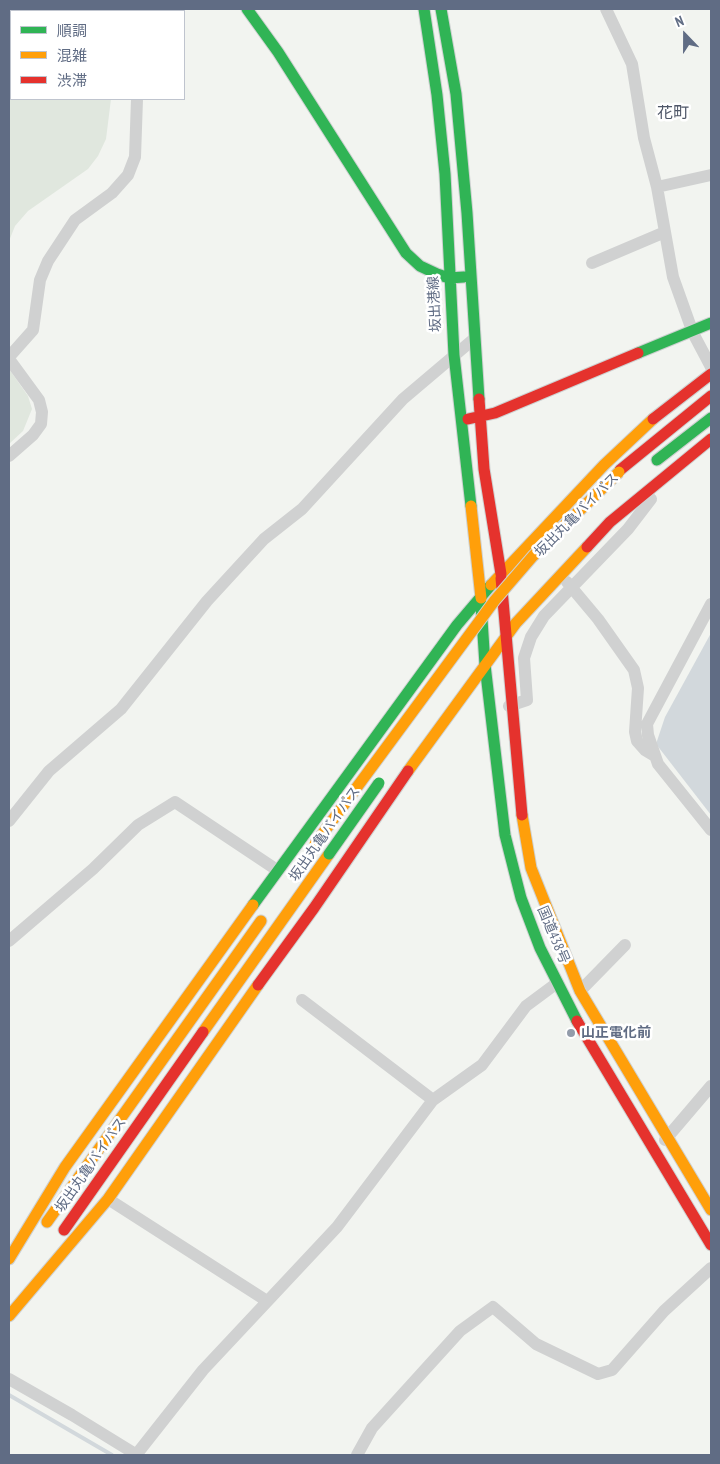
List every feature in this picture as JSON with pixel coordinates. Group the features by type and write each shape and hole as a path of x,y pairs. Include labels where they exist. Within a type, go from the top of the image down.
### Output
{"main road":[{"path":"247,9 278,52 406,253 420,266 449,278 470,277"},
{"name":"坂出港線","path":"424,9 437,95 444,164 454,355 481,598"},
{"path":"441,9 456,94 482,417 484,469 501,574"},
{"path":"462,420 482,417 693,333 711,323"},
{"path":"12,1264 65,1166 277,870 457,625 501,574 604,465 664,409 711,374"},
{"name":"坂出丸亀バイパス","path":"312,848 495,600 533,556 619,472 711,396"},
{"path":"645,470 711,418"},
{"path":"9,1316 108,1199 409,770 516,623 610,522 711,439"},
{"path":"494,531 509,541 538,534"},
{"name":"国道438号","path":"501,574 520,802 531,868 562,951 580,991 710,1203"},
{"name":"国道438号","path":"481,598 485,665 479,707 492,734 504,835 513,873 540,948 580,1027 711,1245"},
{"path":"475,649 514,602"},
{"path":"457,706 479,707"},
{"name":"坂出丸亀バイパス","path":"9,1307 385,774"},
{"name":"坂出丸亀バイパス","path":"12,1264 40,1233 270,908"}],"street":[{"path":"606,9 632,64 644,138 657,187 673,277 693,333 711,368"},
{"path":"9,456 33,435 41,424 42,412 39,400 9,358 33,330 40,280 48,262 75,220 112,193 128,175 135,157 137,100"},
{"path":"657,187 711,175"},
{"path":"592,263 665,232"},
{"path":"9,821 49,770 121,710 206,601 264,539 302,509 403,399 475,338"},
{"path":"479,707 511,705 527,700 524,658 531,637 544,616 628,529 659,489"},
{"path":"560,575 572,587 634,670 638,688 635,732 637,741 645,750 655,756"},
{"path":"711,604 647,724 648,735 658,764 711,830"},
{"path":"9,941 94,869 138,825 175,802 277,870"},
{"path":"580,991 625,945"},
{"path":"9,1379 56,1405 137,1455 203,1370 337,1227 433,1100 482,1065 526,1006 557,983"},
{"path":"302,1000 433,1100"},
{"path":"655,1152 711,1086"},
{"path":"108,1199 267,1301"},
{"path":"357,1455 372,1428 460,1332 493,1307 536,1344 598,1374 612,1370 664,1311 711,1268"}],"shaded area":[{"path":"9,9 77,9 10,10 10,100 111,100 106,139 98,156 88,169 28,211 15,226 9,241"},
{"path":"9,369 28,396 32,409 23,431 9,444"},
{"path":"711,633 711,815 656,744 665,717"}],"waterway":[{"path":"9,1395 112,1455"}],"traffic: fast":[{"path":"247,9 278,52 406,253 420,266 437,274 449,278 464,277"},
{"path":"424,9 437,95 445,174 454,355 471,506"},
{"path":"441,9 456,94 467,213 479,399"},
{"path":"638,353 711,323"},
{"path":"657,460 711,418"},
{"path":"253,905 457,625 491,585"},
{"path":"481,604 485,665 505,835 521,898 540,948 577,1021"},
{"path":"329,854 379,783"}],"traffic: slow":[{"path":"491,585 604,465 653,419"},
{"path":"315,844 495,600 533,556 619,472"},
{"path":"471,506 481,598"},
{"path":"408,771 516,623 587,547"},
{"path":"522,815 531,868 580,991 711,1210"},
{"path":"203,1032 329,854"},
{"path":"9,1259 65,1167 253,905"},
{"path":"47,1222 261,921"},
{"path":"9,1316 108,1199 258,985"}],"traffic: jam":[{"path":"468,419 495,413 638,353"},
{"path":"653,419 711,374"},
{"path":"620,470 711,396"},
{"path":"479,399 484,469 501,574"},
{"path":"587,547 610,522 711,439"},
{"path":"501,578 522,815"},
{"path":"258,985 314,908 408,771"},
{"path":"577,1021 711,1245"},
{"path":"64,1230 203,1032"}],"place":[{"name":"山正電化前","path":"571,1033"}],"district":[{"name":"花町","path":"673,113"}]}
